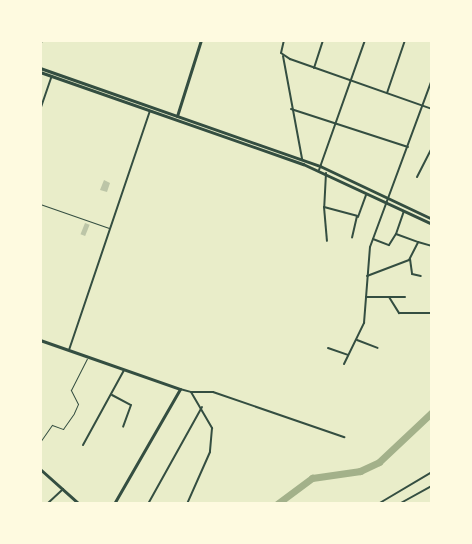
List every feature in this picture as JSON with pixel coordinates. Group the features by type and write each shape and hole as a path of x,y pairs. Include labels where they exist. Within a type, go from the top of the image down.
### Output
{"main road":[{"path":"177,116 201,40"},
{"path":"40,70 302,159 432,224"},
{"path":"40,70 150,111 319,168 389,197 432,219"},
{"path":"40,340 180,389 114,504"},
{"path":"40,469 79,504"}],"street":[{"path":"284,40 283,56 291,109 302,159"},
{"path":"314,68 323,40"},
{"path":"319,168 365,40"},
{"path":"387,93 405,40"},
{"path":"283,56 432,109"},
{"path":"40,110 52,76"},
{"path":"344,364 357,340 366,297 373,239 432,79"},
{"path":"291,109 408,147"},
{"path":"69,350 150,111"},
{"path":"417,177 432,147"},
{"path":"326,173 324,207 327,241"},
{"path":"352,237 367,193"},
{"path":"324,207 358,218"},
{"path":"373,239 389,245 396,234 404,211"},
{"path":"396,234 432,246"},
{"path":"418,242 410,259 412,274 421,276"},
{"path":"367,276 410,259"},
{"path":"366,297 405,297"},
{"path":"389,297 399,314 432,313"},
{"path":"357,340 378,348"},
{"path":"328,348 349,355"},
{"path":"82,445 124,370"},
{"path":"180,389 191,392 213,392 344,437"},
{"path":"187,504 212,441 202,407 191,392"},
{"path":"111,394 131,405 123,427"},
{"path":"148,504 202,407"},
{"path":"378,504 432,472"},
{"path":"40,477 45,473"},
{"path":"399,504 432,486"},
{"path":"47,504 63,489"}],"lane":[{"path":"40,45 42,40"},
{"path":"40,204 110,228"},
{"path":"40,442 52,425 63,429 74,413 78,404 71,390 88,357"}],"building":[{"path":"104,180 110,183 107,192 100,190"},
{"path":"85,223 90,225 85,236 81,234"}],"waterway":[{"path":"277,504 312,478 360,471 379,462 432,412"}]}
